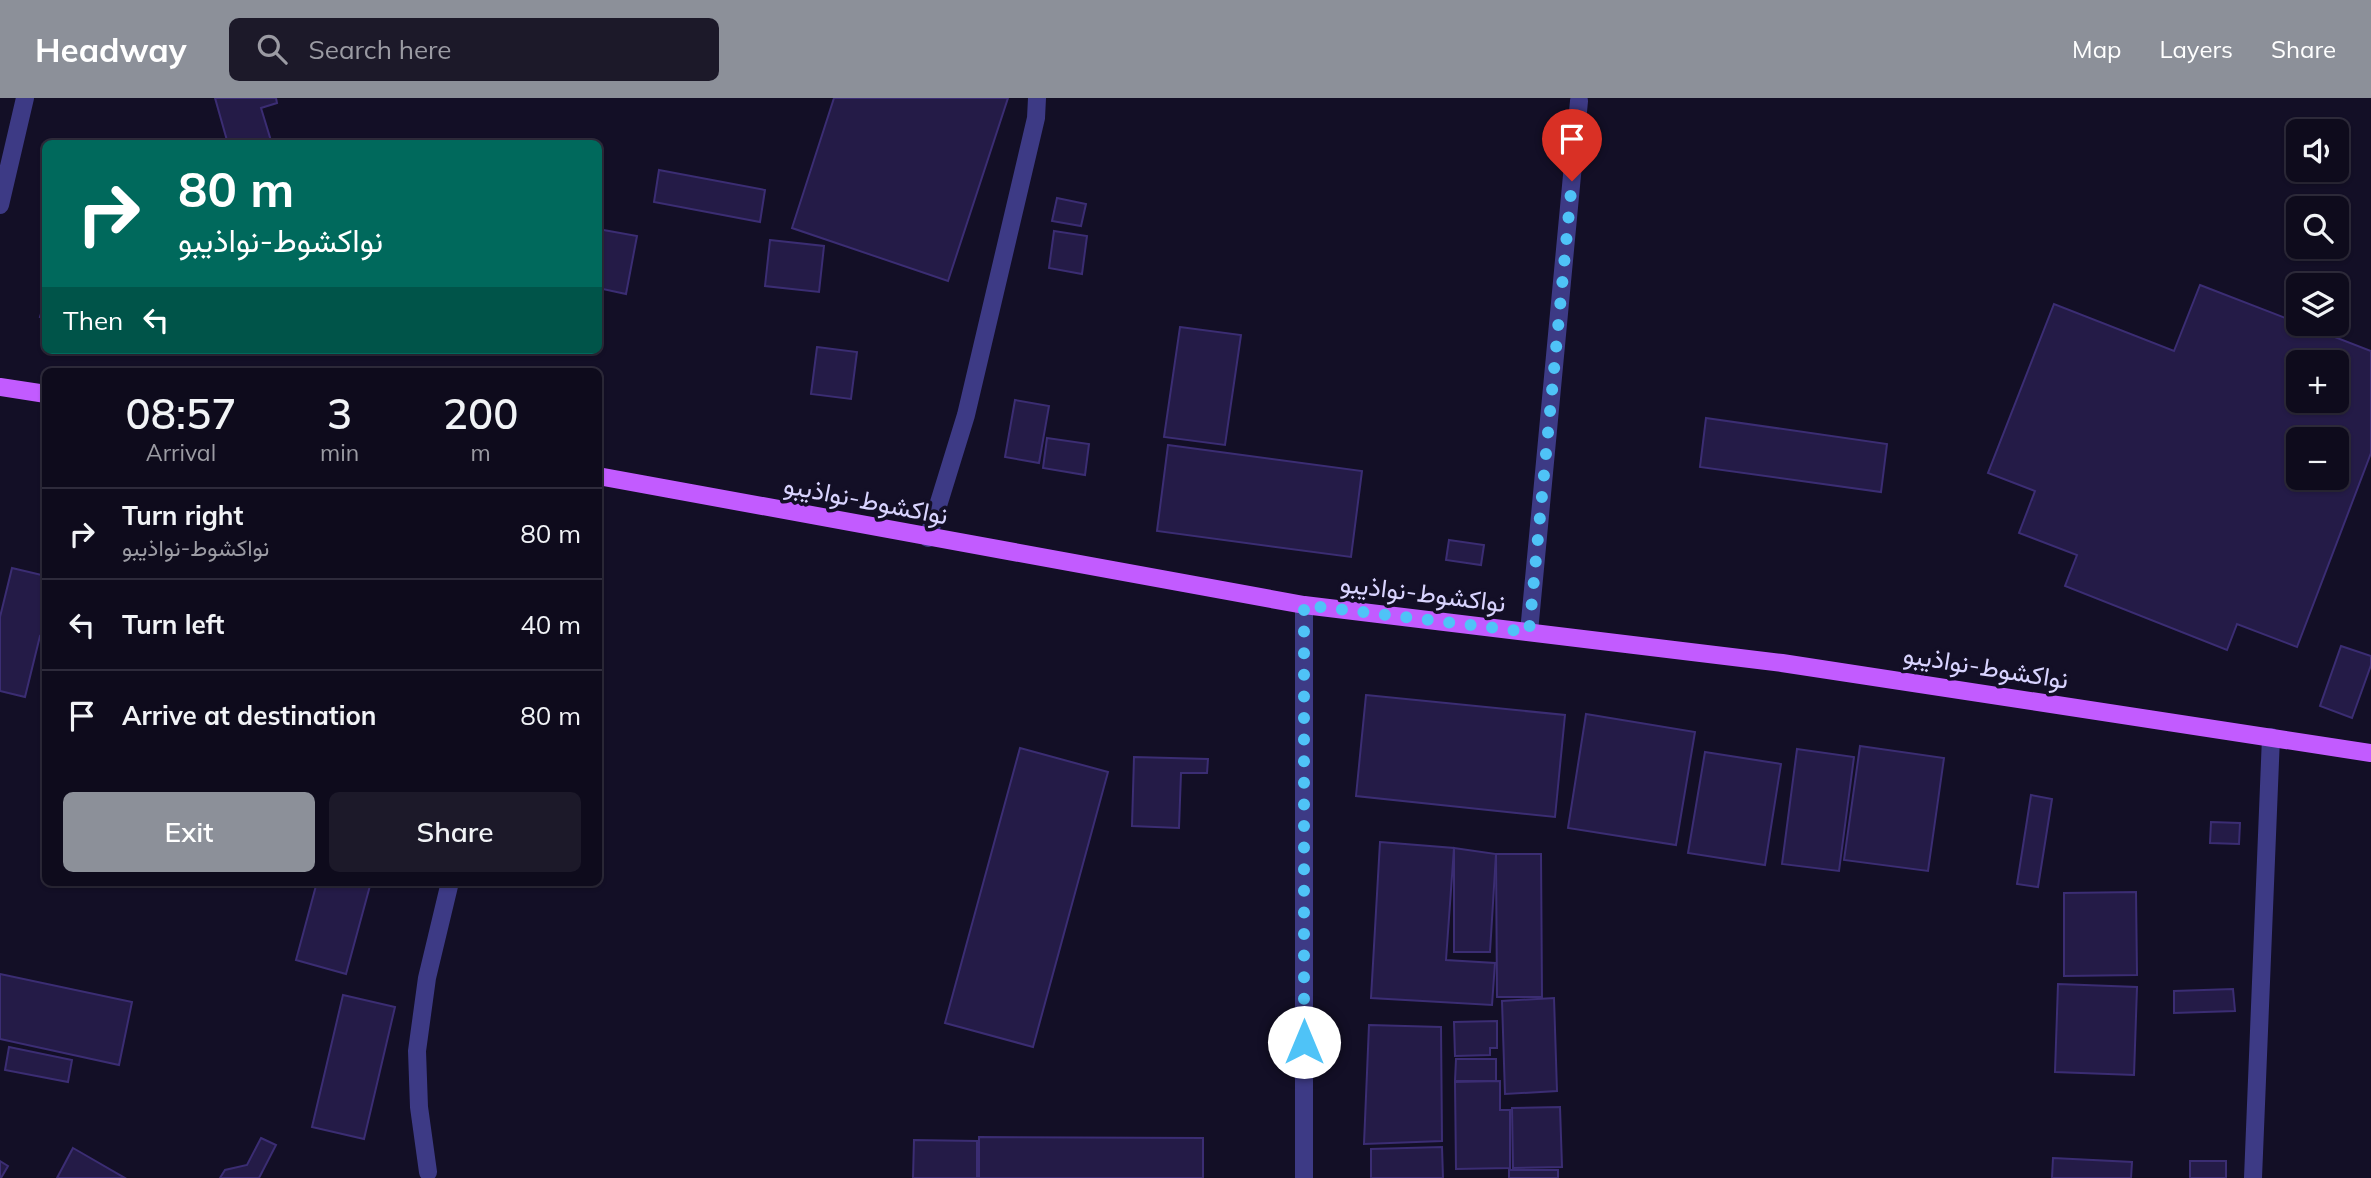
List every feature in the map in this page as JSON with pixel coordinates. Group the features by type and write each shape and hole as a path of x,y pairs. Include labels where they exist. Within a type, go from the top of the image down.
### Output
{"main road":[{"path":"0,387 42,393"},
{"name":"نواكشوط-نواذيبو","path":"602,477 1304,605 1782,663 2371,752"}],"street":[{"path":"0,205 24,98"},
{"path":"928,538 966,415 1036,118 1037,98"},
{"path":"1529,632 1579,101"},
{"path":"1304,605 1304,1178"},
{"path":"2253,1178 2271,737"},
{"path":"428,1172 419,1107 417,1051 427,978 449,886"}],"building":[{"path":"215,98 276,98 277,103 261,108 271,140 227,140"},
{"path":"834,98 1008,98 948,281 792,228"},
{"path":"659,170 765,190 760,222 654,202"},
{"path":"1057,198 1086,204 1081,226 1052,221"},
{"path":"602,230 637,236 626,294 602,289"},
{"path":"1054,231 1087,236 1082,274 1049,268"},
{"path":"770,240 824,246 819,292 765,286"},
{"path":"2200,285 2286,318 2286,336 2332,336 2371,351 2371,453 2297,647 2237,624 2227,650 2065,586 2077,555 2019,533 2035,491 1988,473 2054,304 2174,351"},
{"path":"1180,327 1241,335 1225,445 1164,437"},
{"path":"817,347 857,352 851,399 811,394"},
{"path":"1015,400 1049,406 1039,463 1005,457"},
{"path":"1706,418 1887,444 1881,492 1700,467"},
{"path":"1047,438 1089,444 1085,475 1043,468"},
{"path":"1168,445 1362,471 1351,557 1157,531"},
{"path":"1449,540 1484,545 1481,565 1446,560"},
{"path":"12,568 42,575 42,636 25,697 0,691 0,617"},
{"path":"2341,646 2371,656 2371,665 2352,718 2320,706"},
{"path":"1366,695 1565,715 1555,817 1356,796"},
{"path":"1586,714 1695,732 1676,845 1568,828"},
{"path":"1860,746 1944,758 1928,871 1844,860"},
{"path":"1020,748 1108,772 1033,1047 945,1023"},
{"path":"1797,749 1854,757 1839,871 1782,864"},
{"path":"1705,752 1781,764 1765,865 1688,853"},
{"path":"1134,757 1208,759 1207,773 1181,773 1179,828 1132,826"},
{"path":"2031,795 2052,799 2038,887 2017,884"},
{"path":"2211,822 2240,823 2239,844 2210,843"},
{"path":"1380,842 1454,848 1446,960 1495,963 1492,1005 1371,998"},
{"path":"1454,848 1496,854 1490,952 1454,952"},
{"path":"1496,854 1541,854 1542,997 1497,997"},
{"path":"316,886 370,886 346,974 296,960"},
{"path":"2136,892 2137,975 2064,976 2064,893"},
{"path":"0,974 132,1002 119,1065 0,1039"},
{"path":"2058,984 2137,987 2134,1075 2055,1072"},
{"path":"2233,989 2235,1011 2174,1013 2174,991"},
{"path":"343,995 395,1007 364,1139 312,1127"},
{"path":"1554,998 1557,1091 1505,1094 1502,1001"},
{"path":"1497,1021 1497,1048 1490,1048 1490,1055 1455,1056 1454,1022"},
{"path":"1369,1025 1441,1027 1442,1141 1364,1144"},
{"path":"9,1047 72,1060 68,1082 5,1070"},
{"path":"1456,1059 1496,1059 1496,1081 1455,1081"},
{"path":"1500,1081 1500,1110 1510,1110 1510,1168 1456,1169 1455,1082"},
{"path":"1560,1107 1562,1167 1513,1168 1512,1108"},
{"path":"979,1137 1203,1138 1203,1178 979,1178"},
{"path":"261,1138 276,1145 259,1178 220,1178 225,1170 247,1165"},
{"path":"914,1140 977,1141 977,1178 913,1178"},
{"path":"1442,1147 1443,1178 1371,1178 1371,1149"},
{"path":"73,1148 125,1178 57,1178"},
{"path":"2053,1158 2132,1162 2131,1178 2052,1178"},
{"path":"0,1161 8,1166 1,1178 0,1178"},
{"path":"2190,1161 2226,1161 2226,1178 2190,1178"},
{"path":"1509,1170 1558,1170 1558,1178 1509,1178"}],"route":[{"path":"1304,1042 1304,605 1529,632 1572,181"}]}
